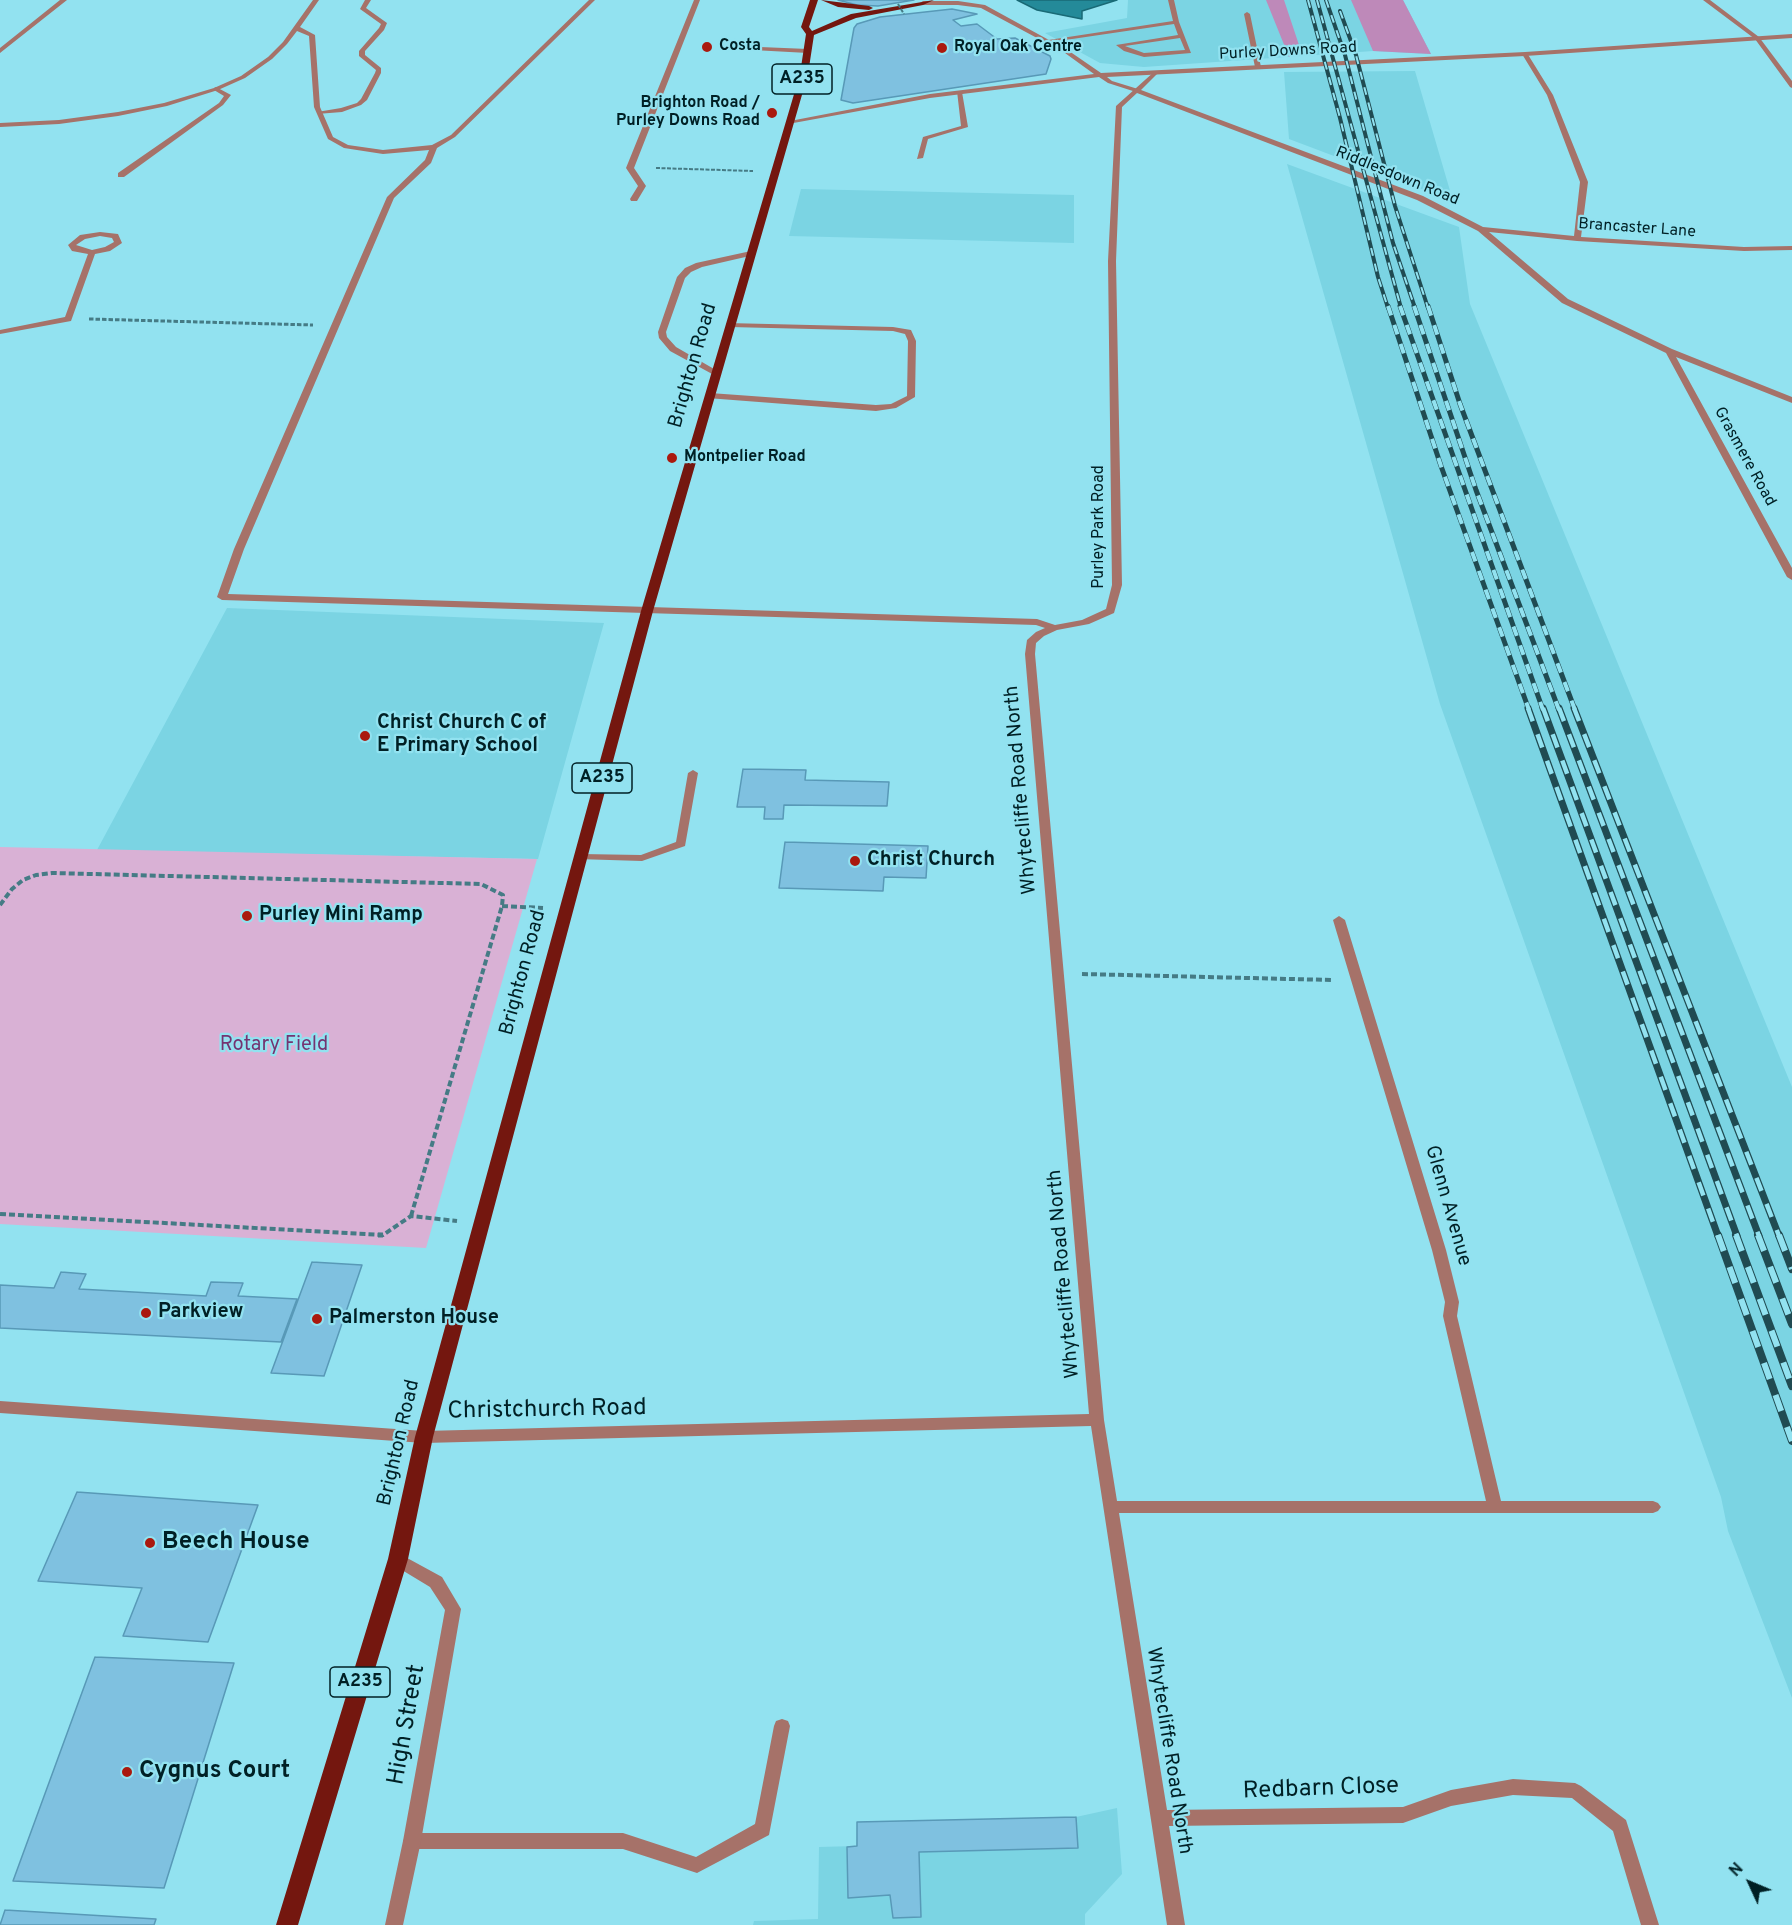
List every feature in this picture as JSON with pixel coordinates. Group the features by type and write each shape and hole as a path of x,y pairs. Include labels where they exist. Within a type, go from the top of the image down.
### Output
{"main road":[{"name":"Brighton Road","path":"287,1925 398,1558 424,1437 647,611 790,123 808,51 810,34 805,27 814,0"},
{"path":"825,0 848,6 884,9"},
{"path":"810,34 842,20 884,9 927,2"}],"street":[{"path":"0,51 64,0"},
{"path":"0,125 59,122 118,114 165,105 216,89 243,77 264,64 279,50 316,0"},
{"path":"319,113 342,110 358,104 364,100 378,74 378,69 362,56 362,51 382,29 384,23 363,9 368,0"},
{"path":"296,28 312,35 319,113 330,138 346,147 383,152 434,147 453,136 592,0"},
{"path":"634,199 642,186 630,167 697,0"},
{"path":"1171,0 1176,22 1189,52 1144,55 1126,50 1119,45 1181,36"},
{"path":"1706,0 1757,38 1792,86"},
{"name":"Riddlesdown Road","path":"927,2 981,3 1067,52 1110,82 1420,198 1481,228 1565,301 1669,351 1792,400"},
{"path":"1247,14 1258,67"},
{"path":"1045,41 1176,22"},
{"name":"Purley Downs Road","path":"790,123 959,92 1098,75 1525,54 1792,36"},
{"path":"736,48 808,51"},
{"path":"1525,54 1550,95 1584,182 1577,238"},
{"path":"1136,90 1155,72"},
{"path":"121,175 221,104 228,95 216,89"},
{"name":"Purley Park Road","path":"647,611 1037,622 1054,628 1085,622 1111,611 1117,585 1113,249 1119,106 1136,90"},
{"path":"919,158 925,138 965,127 959,92"},
{"path":"434,147 428,161 391,197 238,549 222,597 647,611"},
{"name":"Brancaster Lane","path":"1481,228 1577,238 1744,249 1792,248"},
{"path":"100,234 115,236 118,243 107,249 92,252 75,249 72,243 83,237 100,234"},
{"path":"0,332 68,319 92,252"},
{"path":"717,373 673,349 663,338 662,332 681,277 688,270 699,265 752,253"},
{"path":"710,396 876,408 893,406 911,397 912,341 908,332 893,329 730,325"},
{"name":"Grasmere Road","path":"1669,351 1792,578"},
{"name":"Whytecliffe Road North","path":"1054,628 1040,634 1031,642 1030,654 1097,1420 1176,1925"},
{"path":"580,857 642,858 681,844 693,773"},
{"name":"Glenn Avenue","path":"1339,920 1439,1250 1452,1302 1450,1316 1495,1507"},
{"name":"Christchurch Road","path":"0,1407 424,1437 1097,1420"},
{"path":"1110,1507 1653,1507"},
{"name":"High Street","path":"394,1925 412,1841 453,1609 436,1582 398,1558"},
{"path":"412,1841 623,1841 697,1865 763,1829 782,1726"},
{"name":"Redbarn Close","path":"1158,1818 1403,1815 1451,1798 1513,1786 1575,1791 1620,1826 1650,1925"}],"path":[{"path":"898,4 904,14"},
{"path":"630,167 775,172"},
{"path":"68,319 336,325"},
{"path":"0,905 12,889 23,880 51,873 481,884 493,888 502,895 502,906 411,1216 383,1235 0,1214"},
{"path":"502,906 566,910"},
{"path":"1072,974 1359,981"},
{"path":"411,1216 482,1224"}],"shaded area":[{"path":"1017,0 1117,0 1082,11 1082,19 1037,10"},
{"path":"1128,0 1403,0 1431,54 1373,51 1144,67 1100,63 1045,33 1127,18"},
{"path":"1266,0 1284,0 1302,54 1289,57"},
{"path":"1351,0 1403,0 1431,54 1373,51"},
{"path":"1415,71 1453,201 1289,139 1284,72"},
{"path":"1287,164 1459,227 1470,304 1792,1087 1792,1698 1728,1531 1721,1497 1440,704"},
{"path":"801,189 1074,195 1074,243 789,236"},
{"name":"Christ Church C of E Primary School","path":"227,608 604,623 538,859 97,850"},
{"path":"1117,1808 1122,1874 1085,1914 1085,1925 753,1925 754,1921 818,1919 819,1847 856,1846 857,1822 1076,1817"}],"green space":[{"name":"Rotary Field","path":"0,847 537,859 426,1248 0,1224"}],"building":[{"path":"838,0 914,0 878,6 857,5"},
{"name":"Royal Oak Centre","path":"952,9 977,14 953,20 961,26 977,24 997,39 1015,38 1050,56 1046,74 853,103 841,100 854,28 857,24 880,17"},
{"path":"743,769 806,770 805,780 889,782 887,806 784,805 783,819 764,819 765,807 737,807"},
{"name":"Christ Church","path":"785,842 928,846 926,878 884,877 883,891 779,888"},
{"name":"Palmerston House","path":"312,1262 362,1265 324,1376 271,1373"},
{"name":"Parkview","path":"61,1272 86,1274 79,1289 206,1296 211,1282 243,1283 238,1296 297,1299 281,1342 0,1328 0,1285 54,1288"},
{"name":"Beech House","path":"77,1492 258,1505 208,1642 123,1636 142,1588 38,1581"},
{"name":"Cygnus Court","path":"95,1657 234,1663 164,1888 13,1881"},
{"path":"1076,1817 1078,1848 919,1852 921,1917 893,1918 890,1895 848,1898 847,1847 857,1846 857,1822"},
{"path":"5,1910 156,1919 154,1925 0,1925"}],"railway":[{"path":"1308,0 1340,118 1378,277 1388,308"},
{"path":"1317,0 1401,308"},
{"path":"1326,0 1345,55 1393,243 1415,308"},
{"path":"1340,11 1356,55 1395,206 1428,308"},
{"path":"1388,306 1441,466 1529,710"},
{"path":"1400,306 1543,710"},
{"path":"1414,306 1476,490 1559,710"},
{"path":"1428,306 1460,404 1575,710"},
{"path":"1528,708 1718,1236"},
{"path":"1543,708 1737,1236"},
{"path":"1559,708 1759,1236"},
{"path":"1574,708 1779,1236"},
{"path":"1718,1235 1792,1441"},
{"path":"1736,1235 1792,1386"},
{"path":"1758,1235 1792,1324"},
{"path":"1779,1235 1792,1269"}],"place":[{"name":"Costa","path":"707,47"},
{"name":"Royal Oak Centre","path":"942,48"},
{"name":"Brighton Road / Purley Downs Road","path":"772,113"},
{"name":"Montpelier Road","path":"672,458"},
{"name":"Christ Church C of E Primary School","path":"365,736"},
{"name":"Christ Church","path":"855,861"},
{"name":"Purley Mini Ramp","path":"247,916"},
{"name":"Parkview","path":"146,1313"},
{"name":"Palmerston House","path":"317,1319"},
{"name":"Beech House","path":"150,1543"},
{"name":"Cygnus Court","path":"127,1772"}]}
